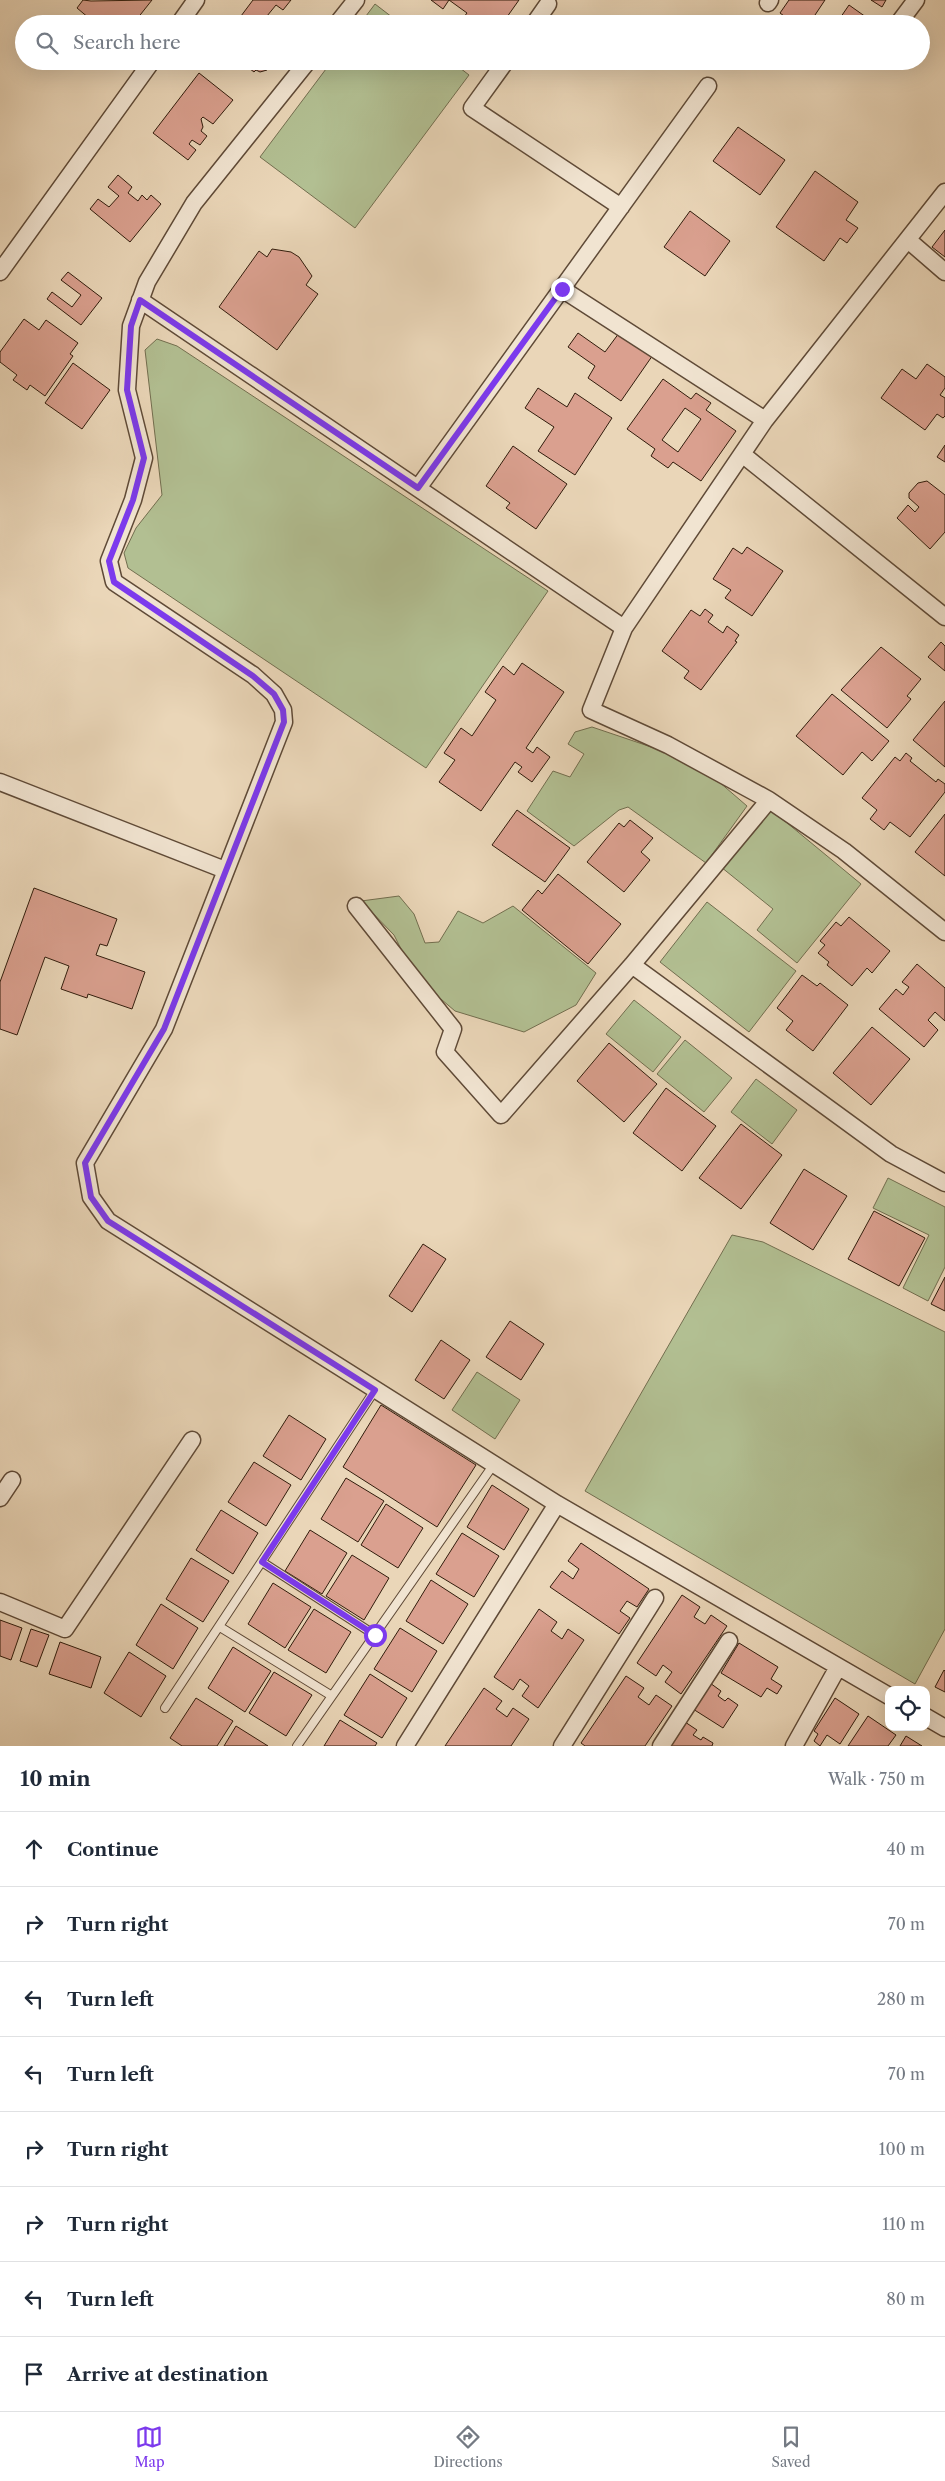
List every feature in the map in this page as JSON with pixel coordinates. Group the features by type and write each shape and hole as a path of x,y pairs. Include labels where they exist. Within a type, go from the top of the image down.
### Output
{"street":[{"path":"185,15 196,0"},
{"path":"344,15 356,0"},
{"path":"905,15 916,0"},
{"path":"540,15 548,4"},
{"path":"0,272 146,70"},
{"path":"301,70 194,204 147,282 131,326 127,390 144,458 133,500 109,561 114,582 253,676 274,694 283,710 284,722 164,1029 85,1163 91,1197 108,1221 375,1390 558,1504 885,1694"},
{"path":"499,70 472,108 621,207"},
{"path":"418,488 708,86"},
{"path":"945,192 765,420 624,628 592,710 668,744 768,800 844,851 945,932"},
{"path":"908,240 945,272"},
{"path":"562,289 765,420"},
{"path":"140,300 624,628"},
{"path":"742,454 945,617"},
{"path":"0,782 225,870"},
{"path":"356,906 453,1029 445,1052 501,1115 632,965 768,800"},
{"path":"632,965 891,1154 945,1183"},
{"path":"0,1602 65,1628 192,1440"},
{"path":"0,1498 12,1480"},
{"path":"406,1746 558,1504"},
{"path":"562,1746 655,1598"},
{"path":"661,1746 729,1641"},
{"path":"789,1745 838,1667"},
{"path":"930,1719 945,1728"}],"lane":[{"path":"165,1708 375,1390"},
{"path":"297,1746 494,1464"},
{"path":"262,1562 375,1635"},
{"path":"220,1627 332,1696"}],"green space":[{"path":"375,4 389,15 367,15"},
{"path":"325,70 463,70 469,75 355,228 260,157"},
{"path":"157,339 177,346 548,591 426,768 128,568 124,553 136,528 162,495 145,350"},
{"path":"592,727 675,755 718,781 747,806 706,863 628,807 619,810 574,846 527,811 553,771 570,777 584,754 568,744 575,732"},
{"path":"769,808 861,884 797,963 757,930 773,909 721,867"},
{"path":"399,896 414,914 425,943 439,942 458,911 483,923 513,906 596,973 576,1005 524,1032 455,1011 415,977 394,935 361,901"},
{"path":"707,902 796,971 749,1032 660,962"},
{"path":"634,1000 681,1037 653,1072 606,1034"},
{"path":"685,1040 732,1078 704,1112 657,1074"},
{"path":"756,1079 797,1110 772,1144 731,1112"},
{"path":"888,1178 945,1207 945,1267 928,1301 903,1288 929,1235 873,1208"},
{"path":"732,1235 763,1242 945,1332 945,1629 915,1684 585,1491"},
{"path":"477,1372 520,1400 495,1439 452,1410"}],"building":[{"path":"83,0 152,0 140,15 85,15 77,8"},
{"path":"253,0 291,0 283,10 276,5 268,15 242,15"},
{"path":"431,0 449,0 443,9"},
{"path":"449,0 519,0 508,15 465,15 467,13"},
{"path":"789,0 825,0 815,15 783,15 780,13"},
{"path":"871,0 886,0 882,7"},
{"path":"849,5 863,15 842,15"},
{"path":"199,73 233,100 213,124 203,117 201,119 203,127 201,131 207,136 200,145 192,140 189,144 196,150 188,160 153,133"},
{"path":"738,127 785,160 760,195 713,161"},
{"path":"815,171 858,202 846,220 858,228 847,243 840,238 824,261 776,227"},
{"path":"118,175 132,187 128,193 138,201 142,195 147,200 151,195 161,204 130,242 90,209 98,199 109,207 119,196 108,187"},
{"path":"690,211 730,241 705,276 664,247"},
{"path":"945,230 945,257 932,247"},
{"path":"272,249 291,252 299,257 312,276 306,285 318,294 277,350 219,307 259,251 267,257"},
{"path":"68,272 102,298 81,325 47,299 52,292 72,307 81,295 61,280"},
{"path":"24,319 39,330 46,320 78,343 70,354 73,356 45,396 30,385 27,390 13,380 17,375 0,362 0,352"},
{"path":"622,329 655,352 621,401 588,378 595,366 568,347 578,333 605,352"},
{"path":"73,363 110,390 82,429 45,403"},
{"path":"927,364 945,377 945,388 940,395 945,398 945,416 943,418 937,414 925,430 881,398 902,369 916,379"},
{"path":"663,379 691,399 696,393 711,403 706,410 736,431 701,481 673,462 668,468 651,456 655,449 627,429","holes":["685,408 701,419 678,452 662,440"]},
{"path":"538,388 567,407 575,393 612,418 575,475 538,451 554,427 525,408"},
{"path":"945,445 945,462 937,457"},
{"path":"513,446 567,484 536,529 506,508 510,503 486,486"},
{"path":"927,481 945,495 945,532 930,549 897,518 908,505 915,512 919,507 909,498 909,493 918,483"},
{"path":"747,547 783,571 752,616 725,598 731,590 713,579 733,548 742,554"},
{"path":"705,609 713,615 708,622 723,633 727,626 739,635 735,641 737,642 701,690 684,678 689,671 662,651 691,610 700,616"},
{"path":"941,642 945,646 945,671 928,657"},
{"path":"881,647 921,679 907,696 911,699 887,728 841,690"},
{"path":"522,663 564,692 526,748 533,753 537,747 550,757 532,782 518,772 522,767 515,762 481,811 439,782 455,760 444,753 461,728 472,736 496,700 485,692 503,666 514,675"},
{"path":"832,694 889,741 872,761 862,752 843,775 796,736"},
{"path":"945,701 945,767 913,740"},
{"path":"906,753 912,758 910,761 936,782 938,779 945,784 945,792 910,837 890,822 884,830 870,819 877,810 862,798 895,757 900,761"},
{"path":"517,810 570,848 545,882 492,845"},
{"path":"945,814 945,876 915,852"},
{"path":"630,820 653,838 641,852 650,860 624,892 587,862 619,823 624,827"},
{"path":"558,874 621,924 588,964 522,910 538,890 542,894"},
{"path":"34,888 117,919 107,946 100,944 96,955 145,972 132,1009 88,994 87,998 61,989 69,966 45,957 17,1035 0,1029 0,982"},
{"path":"849,917 890,951 872,973 867,968 852,986 827,965 829,962 818,953 825,945 820,941 836,922 841,926"},
{"path":"917,964 945,988 945,1021 935,1012 928,1020 938,1030 924,1047 879,1009 896,989 903,995 909,987 902,982"},
{"path":"802,975 817,986 820,983 848,1005 813,1051 786,1030 793,1021 777,1008"},
{"path":"872,1027 910,1059 871,1105 833,1073"},
{"path":"609,1043 657,1084 624,1122 577,1081"},
{"path":"666,1088 716,1126 682,1171 633,1133"},
{"path":"741,1124 782,1155 741,1209 699,1178"},
{"path":"804,1169 847,1196 813,1250 770,1223"},
{"path":"874,1211 925,1238 899,1286 848,1259"},
{"path":"423,1244 446,1259 412,1312 389,1296"},
{"path":"945,1277 945,1311 931,1304"},
{"path":"510,1321 544,1344 521,1380 486,1357"},
{"path":"441,1340 470,1360 444,1399 415,1380"},
{"path":"381,1405 476,1465 437,1527 343,1467"},
{"path":"289,1415 326,1439 301,1480 263,1456"},
{"path":"254,1462 291,1485 266,1526 228,1502"},
{"path":"346,1478 384,1501 358,1542 321,1519"},
{"path":"492,1485 529,1509 504,1550 467,1527"},
{"path":"386,1504 423,1528 398,1568 361,1545"},
{"path":"221,1510 258,1533 233,1574 196,1550"},
{"path":"310,1530 347,1553 322,1594 285,1571"},
{"path":"462,1533 499,1556 474,1597 436,1574"},
{"path":"581,1543 649,1589 637,1607 627,1601 620,1611 630,1618 619,1634 550,1587 562,1571 573,1579 579,1569 568,1561"},
{"path":"352,1555 389,1578 364,1620 326,1596"},
{"path":"191,1558 229,1581 203,1622 166,1599"},
{"path":"431,1580 468,1604 443,1644 406,1621"},
{"path":"273,1583 311,1607 285,1648 248,1624"},
{"path":"682,1595 700,1607 694,1617 705,1624 711,1615 727,1626 681,1694 665,1682 672,1672 663,1665 656,1676 637,1663"},
{"path":"161,1604 198,1628 173,1669 136,1645"},
{"path":"314,1609 351,1632 326,1673 288,1650"},
{"path":"539,1609 557,1622 551,1631 562,1639 568,1629 584,1640 538,1708 522,1696 529,1686 520,1679 513,1690 494,1677"},
{"path":"0,1620 22,1628 11,1660 0,1656"},
{"path":"400,1628 437,1651 412,1692 374,1669"},
{"path":"31,1629 49,1635 37,1667 20,1661"},
{"path":"60,1642 101,1657 91,1688 49,1674"},
{"path":"739,1643 778,1667 771,1679 782,1686 777,1694 767,1688 761,1697 721,1673"},
{"path":"233,1647 271,1671 245,1712 208,1688"},
{"path":"129,1652 166,1676 141,1717 104,1693"},
{"path":"945,1671 945,1692 935,1687"},
{"path":"274,1672 312,1695 286,1736 249,1713"},
{"path":"370,1674 407,1698 382,1738 344,1715"},
{"path":"626,1676 644,1688 638,1697 649,1705 656,1695 672,1706 645,1746 585,1746 581,1743"},
{"path":"710,1683 721,1691 718,1696 725,1701 728,1698 738,1705 723,1728 693,1709"},
{"path":"484,1688 502,1701 496,1709 507,1717 513,1708 529,1719 511,1746 445,1746"},
{"path":"196,1698 233,1721 217,1746 182,1746 170,1738"},
{"path":"835,1698 859,1714 840,1744 827,1735 820,1746 814,1741 818,1734 814,1731"},
{"path":"868,1716 885,1728 885,1731 890,1731 896,1735 888,1746 848,1746"},
{"path":"340,1720 377,1743 375,1746 324,1746"},
{"path":"685,1722 697,1730 693,1735 701,1740 703,1737 713,1743 712,1746 670,1746"},
{"path":"236,1726 268,1746 224,1746"},
{"path":"906,1736 922,1746 900,1746"}],"route":[{"path":"375,1635 262,1562 375,1390 108,1221 91,1197 85,1163 164,1029 284,722 283,710 274,694 253,676 114,582 109,561 133,500 141,476 144,458 127,390 131,326 140,300 418,488 562,289"}]}
